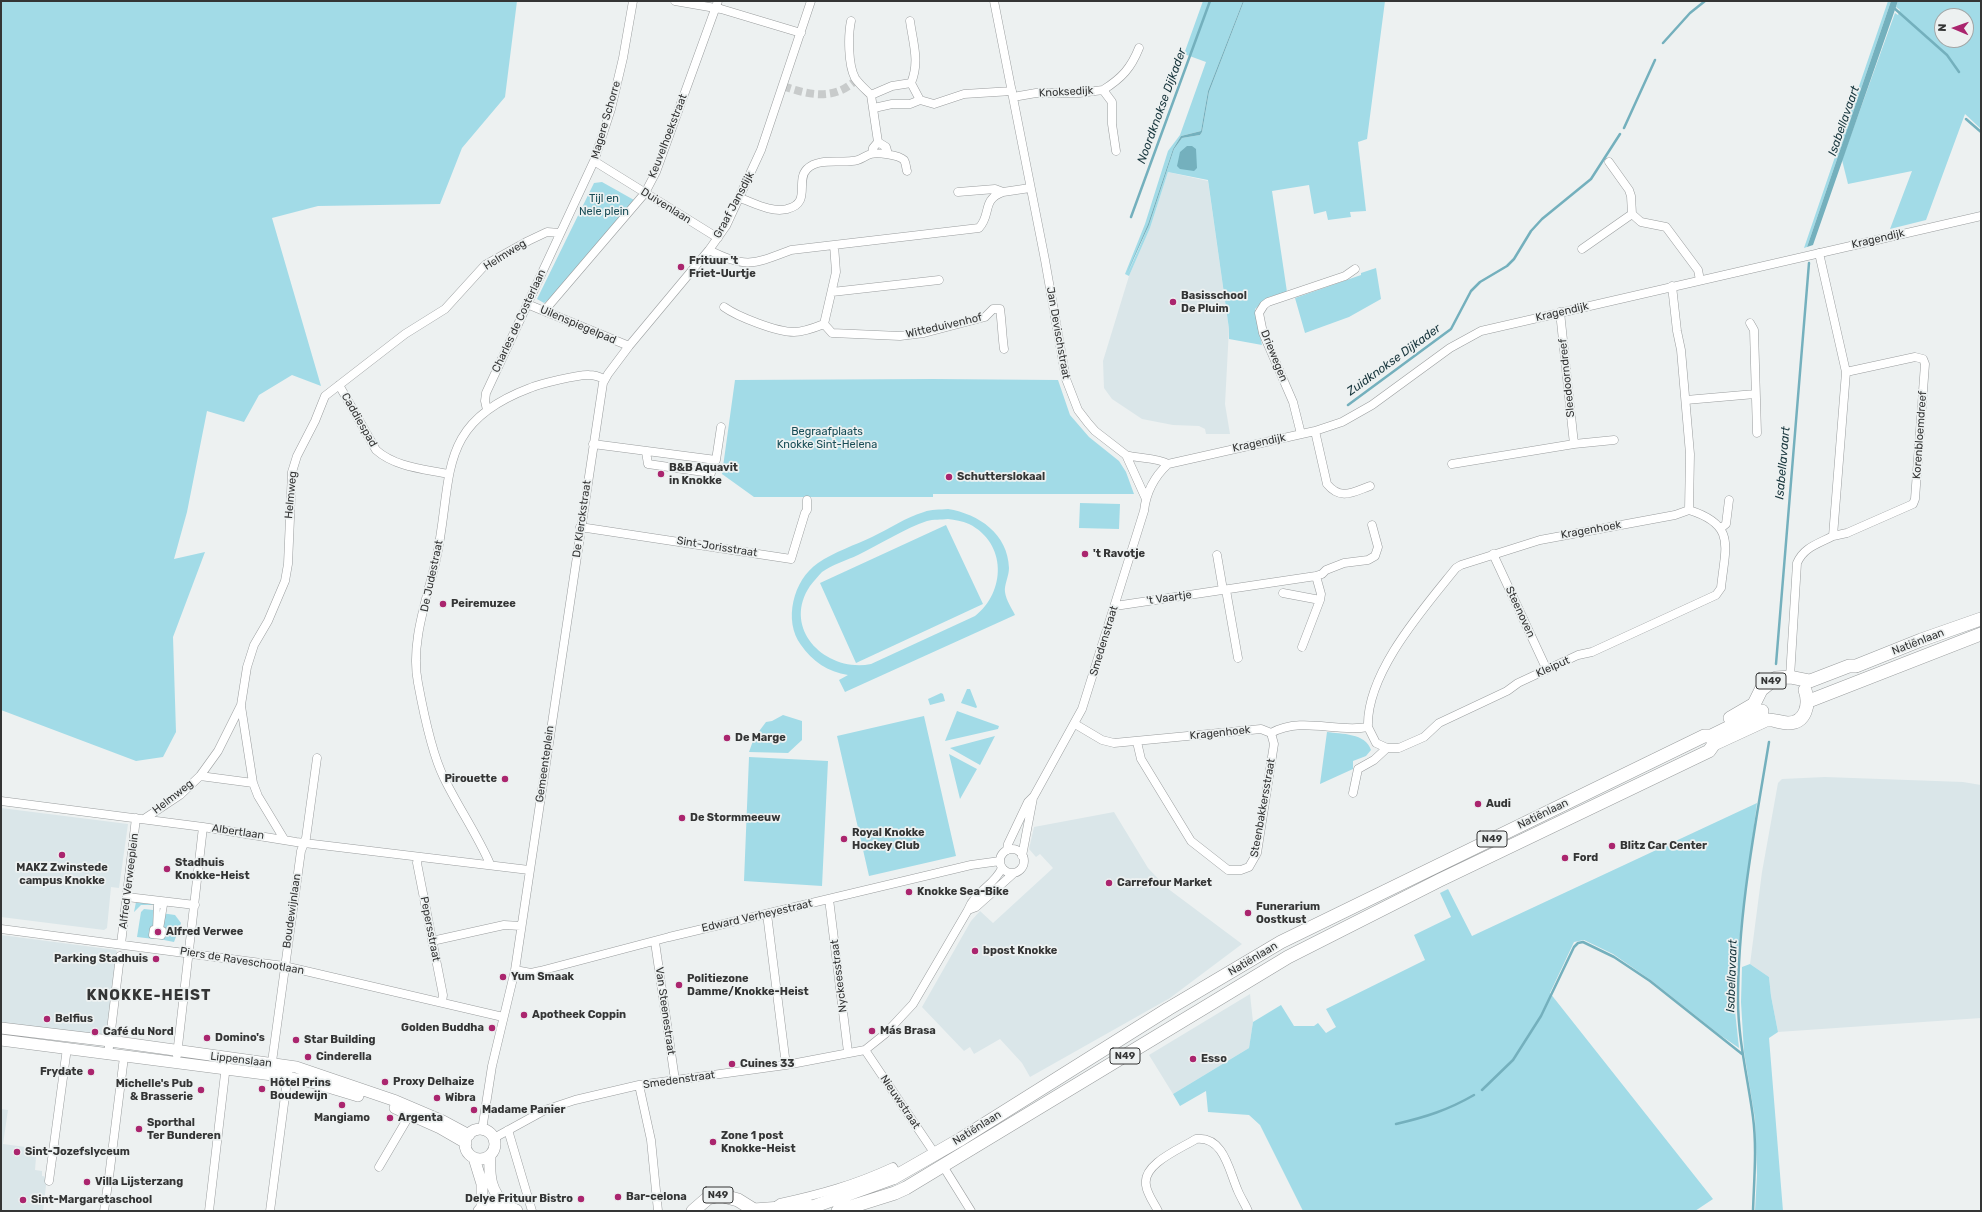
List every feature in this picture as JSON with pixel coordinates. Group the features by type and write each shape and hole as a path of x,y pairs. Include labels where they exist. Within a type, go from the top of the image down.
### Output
{"main road":[{"name":"Natiënlaan","path":"1704,736 1708,729 1754,704 1761,690 1771,680 1780,677 1790,677 1810,681 1849,666 1856,666 1921,640 1981,619"},
{"name":"Natiënlaan","path":"1807,696 1862,681 1981,634"},
{"name":"Natiënlaan","path":"1807,696 1851,672 1856,666"},
{"name":"Natiënlaan","path":"801,1211 864,1190 898,1175 935,1154 1168,1009 1280,942 1704,736 1711,736 1766,719 1787,730 1800,729 1810,719 1818,705 1860,687 1862,681"},
{"name":"N49","path":"1766,719 1765,699 1775,687 1792,685 1807,696"},
{"path":"1766,719 1774,719 1788,723 1799,720 1806,711 1807,696"},
{"name":"Natiënlaan","path":"838,1211 895,1193 944,1166 1288,957 1440,880 1709,751 1716,751 1766,719"},
{"name":"Lippenslaan","path":"1,1028 110,1041 226,1058 271,1069 288,1071 396,1100 412,1111 467,1139"},
{"name":"Lippenslaan","path":"1,1040 226,1070 271,1069"},
{"path":"481,1210 484,1202 482,1184 474,1158 468,1152 467,1139 475,1131 482,1130 487,1131 494,1138 495,1148 490,1156 490,1173 493,1189 511,1209"},
{"path":"474,1158 485,1158 490,1156"},
{"name":"N49","path":"693,1211 708,1198 720,1195 738,1200 754,1210 775,1209"},
{"name":"N49","path":"704,1211 710,1205 728,1202 739,1211"},
{"name":"Natiënlaan","path":"775,1209 817,1205"},
{"path":"481,1210 490,1206 511,1209"}],"street":[{"name":"Magere Schorre","path":"560,233 594,161 611,109 623,58 633,1"},
{"path":"675,1 716,4 801,33"},
{"name":"Graaf Jansdijk","path":"604,379 629,346 709,250 718,238 740,198 761,150 811,1"},
{"name":"Jan Devischstraat","path":"994,1 1045,260 1066,379 1078,410 1088,423 1095,431 1126,455 1138,478 1146,499"},
{"name":"Keuvelhoekstraat","path":"545,310 645,192 656,172 716,4"},
{"path":"851,21 848,34 853,72 856,80 871,95 874,108 878,142 873,148 872,153"},
{"path":"910,21 916,59 916,68 911,83 920,100"},
{"path":"1104,90 1128,70 1133,64 1139,48"},
{"path":"871,95 892,86 911,83"},
{"name":"Knoksedijk","path":"874,108 892,104 910,104 920,100 934,104 964,94 1079,93 1104,90 1112,102 1112,124 1116,151"},
{"path":"878,142 886,147 888,154"},
{"path":"740,198 773,210 787,210 801,200 802,178 805,171 809,167 828,162 856,161 872,153 888,154 902,158 905,161 907,171"},
{"name":"Duivenlaan","path":"594,161 718,238"},
{"path":"1609,162 1629,190 1631,196 1632,214 1641,222 1666,227 1698,270 1700,280"},
{"path":"709,250 727,259 746,264 761,261 791,250 979,228 985,221 986,208 991,198 1003,192 1030,188"},
{"path":"958,192 995,189 1003,192"},
{"path":"1582,249 1632,214"},
{"name":"Kragendijk","path":"1126,455 1142,459 1162,460 1168,464 1315,431 1358,414 1465,338 1494,328 1981,216"},
{"name":"Helmweg","path":"140,819 180,795 200,776 218,751 241,705 247,667 252,650 268,621 285,581 288,564 290,480 293,466 325,396 406,334 445,309 485,266 528,241 547,232 560,233"},
{"name":"Charles de Costerlaan","path":"487,410 485,401 486,393 560,233"},
{"path":"724,307 743,317 788,331 802,331 824,324 836,272 834,245"},
{"path":"1819,253 1846,372 1833,536"},
{"name":"Driewegen","path":"1301,434 1293,402 1263,334 1259,313 1268,302 1345,276 1355,269"},
{"path":"832,292 939,280"},
{"path":"1672,286 1676,331 1681,350 1686,400 1690,454 1689,510 1700,513 1721,528 1726,524 1729,500"},
{"name":"Uilenspiegelpad","path":"527,304 545,310 629,346"},
{"name":"Witteduivenhof","path":"824,324 832,333 900,336 924,333 985,317 993,310 1000,309 1003,326 1001,333 1004,349"},
{"name":"Sleedoorndreef","path":"1560,312 1574,444"},
{"path":"1750,322 1754,330 1757,433"},
{"name":"Korenbloemdreef","path":"1790,677 1797,563 1801,554 1808,548 1833,536 1846,533 1913,504 1915,499 1925,364 1923,359 1915,357 1846,372"},
{"name":"De Judestraat","path":"490,864 483,848 444,778 437,760 418,682 416,660 419,637 438,551 448,474 454,454 462,436 487,410 524,390 540,384 589,375 604,379"},
{"name":"De Klerckstraat","path":"560,659 604,379"},
{"name":"Caddiespad","path":"339,385 376,450 382,455 396,463 448,474"},
{"path":"1686,400 1755,394"},
{"path":"593,444 716,460 721,427"},
{"path":"1315,431 1327,484 1331,489 1339,494 1346,494 1370,486"},
{"path":"1452,464 1574,444 1614,440"},
{"path":"646,452 648,464 711,473"},
{"name":"Smedenstraat","path":"1007,850 1008,844 1028,802 1034,796 1075,724 1089,690 1144,511 1146,499 1156,478 1168,464"},
{"name":"Sint-Jorisstraat","path":"580,527 791,559 805,512 807,510 807,500"},
{"name":"Kragenhoek","path":"1368,727 1370,699 1395,649 1410,626 1456,568 1493,554 1540,540 1674,515 1689,510"},
{"name":"'t Vaartje","path":"1115,606 1316,576 1322,574 1326,570 1344,563 1368,560 1374,556 1378,547 1372,525"},
{"name":"Kleiput","path":"1387,748 1399,748 1424,737 1439,723 1547,670 1578,655 1592,652 1716,595 1721,588 1726,543 1721,528"},
{"name":"Steenoven","path":"1493,554 1547,670"},
{"path":"1217,555 1238,658"},
{"path":"1302,647 1320,600 1321,594 1316,576"},
{"path":"1283,593 1320,600"},
{"name":"Gemeenteplein","path":"482,1130 488,1083 515,970 560,659"},
{"path":"241,705 253,783 258,796 284,839"},
{"name":"Kragenhoek","path":"1075,724 1108,742 1137,742 1261,729 1271,734"},
{"path":"1271,734 1281,728 1298,726 1327,725 1359,729 1368,727 1376,742 1387,748 1374,760 1358,769 1353,794"},
{"name":"Steenbakkersstraat","path":"1137,742 1141,758 1191,841 1225,868 1236,871 1249,867 1257,853 1274,744 1271,734"},
{"name":"Boudewijnlaan","path":"271,1069 284,966 303,843 306,838 317,758"},
{"path":"200,776 253,783"},
{"name":"Smedenstraat","path":"1022,856 1034,796"},
{"name":"Albertlaan","path":"1,801 203,827 303,843 490,864"},
{"name":"Alfred Verweeplein","path":"122,944 127,897 140,819"},
{"path":"177,1064 203,827"},
{"path":"865,1050 885,1034 913,1004 976,896 994,881 1001,865 1002,854 1007,850 1018,851 1022,856 1023,865 1019,871 1014,873 987,897 968,910"},
{"name":"Pepersstraat","path":"418,857 417,863 443,995 442,1002"},
{"path":"490,864 529,870"},
{"name":"Edward Verheyestraat","path":"515,970 531,972 540,971 971,865 1001,865"},
{"path":"1001,865 1007,872 1014,873"},
{"path":"127,897 195,905"},
{"name":"Nyckeesstraat","path":"829,899 848,1052"},
{"path":"157,905 161,905 162,912 158,929 160,932 157,936 152,935 153,929 156,929 157,905"},
{"path":"767,914 786,1065"},
{"path":"432,941 504,925 521,926"},
{"name":"Piers de Raveschootlaan","path":"1,929 284,966 442,1002 503,1018"},
{"name":"Van Steenestraat","path":"655,942 675,1080"},
{"path":"108,1055 120,956"},
{"path":"49,1181 67,1048"},
{"name":"Smedenstraat","path":"494,1138 559,1104 639,1085 786,1065 848,1052 865,1050"},
{"name":"Nieuwstraat","path":"865,1050 935,1154"},
{"path":"104,1211 110,1177 124,1057"},
{"path":"209,1211 226,1070 226,1058"},
{"path":"270,1211 288,1071"},
{"path":"639,1085 651,1140 658,1211"},
{"path":"379,1167 412,1111"},
{"path":"508,1130 532,1211"},
{"path":"1158,1211 1146,1186 1148,1172 1154,1165 1196,1139 1213,1142 1222,1153 1248,1211"},
{"path":"944,1166 971,1211"},
{"path":"775,1209 780,1202 825,1193 864,1180 893,1167 898,1175"}],"shaded area":[{"path":"1243,1 1209,92 1202,132 1200,135 1182,138 1174,149 1149,225 1127,273 1148,224 1173,149 1181,136 1201,131 1208,91"},
{"path":"1891,1 1898,1 1813,245 1807,247"},
{"path":"1187,146 1192,146 1196,149 1197,168 1194,171 1180,169 1177,166 1180,152"},
{"name":"Basisschool De Pluim","path":"1168,172 1208,181 1229,329 1225,404 1230,434 1206,434 1205,429 1199,426 1173,425 1142,419 1112,399 1104,388 1103,361 1129,276 1150,228"},
{"path":"1825,777 1963,782 1981,785 1981,1018 1778,1032 1769,977 1750,964 1762,872 1778,783 1782,779"},
{"name":"MAKZ Zwinstede campus Knokke","path":"1,808 128,824 119,888 111,887 107,928 104,930 1,917"},
{"path":"1114,812 1148,868 1167,888 1242,944 1170,998 1030,1077 1022,1063 1000,1039 974,1054 970,1047 964,1051 922,1007 971,921 980,911 993,923 1053,868 1040,854 1036,857 1029,849 1034,827"},
{"path":"1,935 116,950 118,954 109,1040 1,1026"},
{"path":"1250,994 1253,1022 1249,1048 1173,1094 1149,1055"},
{"name":"Sint-Jozefslyceum","path":"1,1109 8,1110 3,1144 33,1148 32,1156 36,1157 35,1170 42,1171 42,1176 47,1177 43,1211 1,1211"}],"green space":[{"path":"1,1 517,1 505,97 462,148 440,204 318,206 272,218 321,386 292,375 259,395 244,422 207,411 187,512 174,559 205,552 173,637 176,732 163,757 136,761 1,710"},
{"path":"1203,1 1243,1 1208,91 1201,131 1181,136 1173,149 1148,224 1128,273 1149,225 1174,149 1182,138 1200,135 1202,132 1209,92 1244,1 1385,1 1367,139 1358,142 1366,211 1350,212 1351,217 1328,220 1326,211 1314,214 1309,185 1272,191 1287,292 1269,297 1255,309 1262,345 1229,339 1229,329 1208,180 1168,172 1150,228 1129,276 1125,274 1145,224 1168,151 1180,135 1206,62 1184,54"},
{"path":"1888,1 1891,1 1807,247 1804,248"},
{"path":"1898,1 1981,1 1981,129 1965,114 1926,220 1890,229 1912,171 1848,184 1842,160 1895,13 1898,15 1900,10 1896,7"},
{"name":"Tijl en Nele plein","path":"602,182 634,200 553,296 544,303 537,299 594,183"},
{"path":"1376,268 1381,299 1349,317 1305,333 1295,298 1361,275 1361,273"},
{"name":"Begraafplaats Knokke Sint-Helena","path":"735,380 1058,380 1070,415 1089,437 1119,461 1126,472 1134,494 933,494 933,497 754,497 722,474"},
{"path":"1080,503 1120,504 1119,529 1079,528"},
{"path":"948,509 981,521 990,528 1003,545 1009,568 1005,592 1015,615 845,692 839,680 848,675 841,674 815,661 805,651 796,635 792,613 793,601 802,580 809,570 818,563 838,552 872,537 917,514 930,510","holes":["948,519 969,524 981,532 990,543 996,555 998,568 997,581 985,606 975,616 871,664 854,665 838,662 824,655 813,644 805,632 801,618 802,602 810,586 822,572 919,524 932,520"]},
{"path":"946,525 983,604 856,663 820,583"},
{"path":"967,689 970,689 977,707 976,708 961,703"},
{"path":"941,693 943,694 945,701 930,705 928,699"},
{"path":"957,711 999,726 998,729 945,741"},
{"path":"783,715 802,721 802,740 788,753 749,752 754,738 766,722 772,721"},
{"path":"924,716 956,856 869,876 837,736"},
{"path":"1327,732 1359,737 1368,744 1371,750 1366,756 1353,761 1353,769 1320,784"},
{"path":"995,736 980,765 950,748"},
{"path":"949,754 977,769 960,799"},
{"path":"749,757 828,761 822,886 744,881"},
{"path":"1757,803 1736,966 1734,1002 1739,1048 1720,1035 1652,981 1613,954 1584,940 1574,942 1550,993 1713,1199 1695,1211 1303,1211 1260,1125 1249,1115 1208,1112 1206,1091 1180,1106 1173,1094 1249,1048 1253,1022 1281,1005 1294,1026 1314,1026 1318,1023 1326,1033 1336,1027 1326,1009 1425,960 1414,935 1451,917 1440,893 1448,889 1472,936"},
{"path":"136,902 157,905 154,939 137,937 141,912 144,909 153,910 154,905 141,905 134,912"},
{"path":"161,913 175,915 181,923 174,942 159,939 159,936 162,936"},
{"path":"1750,964 1769,977 1778,1032 1769,1038 1783,1211 1755,1211 1757,1175 1755,1119 1744,1052 1741,1002 1742,967"}],"waterway":[{"name":"Noordknokse Dijkader","path":"1131,217 1210,1"},
{"name":"Zuidknokse Dijkader","path":"1663,43 1690,13 1705,1"},
{"path":"1894,8 1947,55 1959,72"},
{"name":"Zuidknokse Dijkader","path":"1624,128 1655,60"},
{"path":"1966,119 1981,132"},
{"name":"Zuidknokse Dijkader","path":"1348,405 1451,329 1471,291 1480,282 1507,266 1514,259 1531,231 1542,219 1591,179 1620,134"},
{"name":"Isabellavaart","path":"1776,664 1809,263"},
{"name":"Isabellavaart","path":"1753,1211 1755,1140 1738,1015 1739,968 1748,871 1769,742"},
{"path":"1482,1090 1513,1060 1541,1016 1574,947 1578,943 1583,942 1614,957 1650,981 1742,1054"},
{"path":"1396,1124 1417,1119 1455,1105 1474,1095"}],"tunnel":[{"path":"783,86 812,94 830,94 848,87 856,80"}],"place":[{"name":"Frituur 't Friet-Uurtje","path":"681,267"},
{"name":"Basisschool De Pluim","path":"1173,302"},
{"name":"B&B Aquavit in Knokke","path":"661,474"},
{"name":"Schutterslokaal","path":"949,477"},
{"name":"'t Ravotje","path":"1085,554"},
{"name":"Peiremuzee","path":"443,604"},
{"name":"De Marge","path":"727,738"},
{"name":"Pirouette","path":"505,779"},
{"name":"Audi","path":"1478,804"},
{"name":"De Stormmeeuw","path":"682,818"},
{"name":"Royal Knokke Hockey Club","path":"844,839"},
{"name":"Blitz Car Center","path":"1612,846"},
{"name":"MAKZ Zwinstede campus Knokke","path":"62,855"},
{"name":"Ford","path":"1565,858"},
{"name":"Stadhuis Knokke-Heist","path":"167,869"},
{"name":"Carrefour Market","path":"1109,883"},
{"name":"Knokke Sea-Bike","path":"909,892"},
{"name":"Funerarium Oostkust","path":"1248,913"},
{"name":"Alfred Verwee","path":"158,932"},
{"name":"bpost Knokke","path":"975,951"},
{"name":"Parking Stadhuis","path":"156,959"},
{"name":"Yum Smaak","path":"503,977"},
{"name":"Politiezone Damme/Knokke-Heist","path":"679,985"},
{"name":"Apotheek Coppin","path":"524,1015"},
{"name":"Belfius","path":"47,1019"},
{"name":"Golden Buddha","path":"492,1028"},
{"name":"Más Brasa","path":"872,1031"},
{"name":"Café du Nord","path":"95,1032"},
{"name":"Domino's","path":"207,1038"},
{"name":"Star Building","path":"296,1040"},
{"name":"Cinderella","path":"308,1057"},
{"name":"Esso","path":"1193,1059"},
{"name":"Cuines 33","path":"732,1064"},
{"name":"Frydate","path":"91,1072"},
{"name":"Proxy Delhaize","path":"385,1082"},
{"name":"Hôtel Prins Boudewijn","path":"262,1089"},
{"name":"Michelle's Pub & Brasserie","path":"201,1090"},
{"name":"Wibra","path":"437,1098"},
{"name":"Mangiamo","path":"342,1105"},
{"name":"Madame Panier","path":"474,1110"},
{"name":"Argenta","path":"390,1118"},
{"name":"Sporthal Ter Bunderen","path":"139,1129"},
{"name":"Zone 1 post Knokke-Heist","path":"713,1142"},
{"name":"Sint-Jozefslyceum","path":"17,1152"},
{"name":"Villa Lijsterzang","path":"87,1182"},
{"name":"Bar-celona","path":"618,1197"},
{"name":"Delye Frituur Bistro","path":"581,1199"},
{"name":"Sint-Margaretaschool","path":"23,1200"}],"district":[{"name":"KNOKKE-HEIST","path":"149,996"}]}
